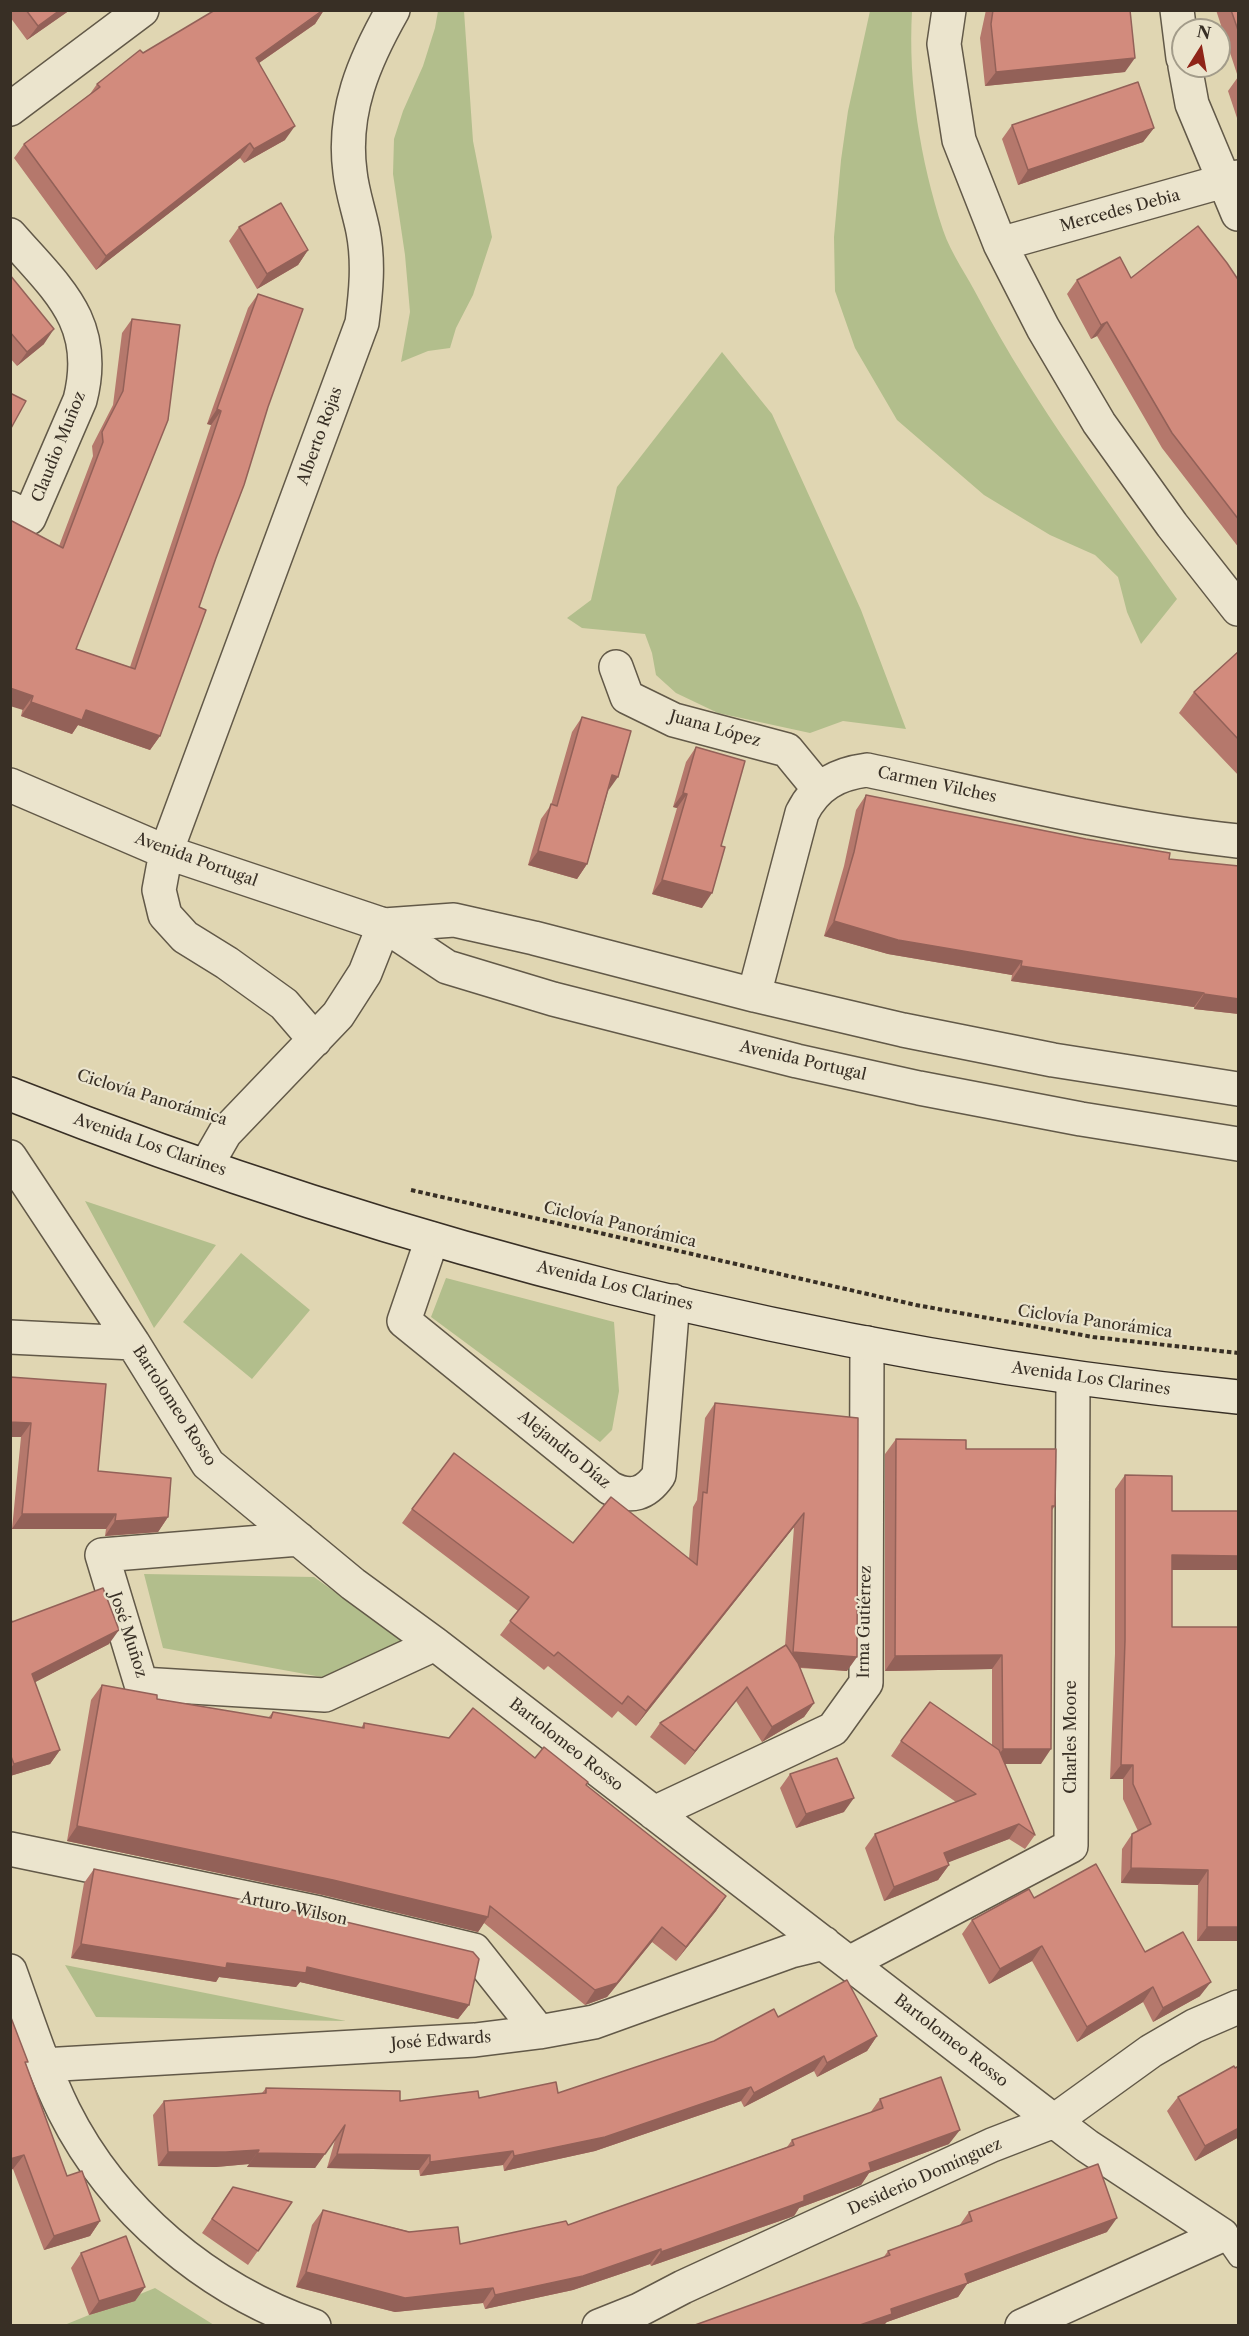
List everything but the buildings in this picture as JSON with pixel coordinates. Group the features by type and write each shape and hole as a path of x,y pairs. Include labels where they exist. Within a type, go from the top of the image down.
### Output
{"street":[{"path":"10,109 142,10"},
{"name":"Alberto Rojas","path":"315,1040 284,1004 227,963 185,937 165,915 159,890 166,852 362,323 366,251 350,172 350,122 358,83 370,51 393,10"},
{"path":"949,10 944,44 959,140 1000,244 1043,328 1099,423 1172,525 1239,609"},
{"path":"1187,78 1192,104 1231,179 1239,214"},
{"name":"Mercedes Debia","path":"1000,244 1231,179"},
{"name":"Claudio Muñoz","path":"10,235 67,301 84,337 87,358 86,379 80,400 29,518 10,508"},
{"name":"Juana López","path":"616,667 627,697 674,720 787,750 819,789"},
{"name":"Carmen Vilches","path":"754,996 798,826 809,800 832,778 849,772 867,770 1190,836 1239,841"},
{"name":"Avenida Portugal","path":"10,785 166,852 384,925 447,967 674,1031 796,1061 919,1088 1081,1119 1239,1144"},
{"name":"Avenida Portugal","path":"384,925 454,920 534,938 754,996 903,1030 1053,1060 1239,1089"},
{"path":"206,1166 225,1133 338,1015 365,973 384,925"},
{"name":"Avenida Los Clarines","path":"10,1094 96,1128 206,1166 432,1239 673,1301 867,1343 1073,1378 1239,1397"},
{"name":"Bartolomeo Rosso","path":"10,1157 134,1343 208,1464 354,1584 1054,2121 1230,2247"},
{"name":"Alejandro Díaz","path":"432,1239 404,1321 610,1488 620,1493 631,1495 642,1492 652,1485 659,1475 673,1301"},
{"path":"10,1337 134,1343"},
{"name":"Irma Gutiérrez","path":"654,1813 833,1729 866,1683 867,1343"},
{"name":"Charles Moore","path":"837,1953 1071,1846 1073,1378"},
{"name":"José Muñoz","path":"299,1539 102,1554 141,1684 325,1695 435,1644"},
{"name":"Arturo Wilson","path":"10,1849 319,1913 474,1950 539,2032"},
{"name":"José Edwards","path":"43,2065 475,2040 539,2032 594,2022 791,1951 837,1953"},
{"path":"10,1971 43,2065 64,2112 91,2157 123,2198 159,2235 200,2268 245,2296 292,2318 314,2325"},
{"name":"Desiderio Domínguez","path":"599,2325 639,2310 683,2287 992,2145 1054,2121 1151,2051 1194,2026 1239,2007"},
{"path":"1022,2325 1230,2247"}],"path":[{"name":"Ciclovía Panorámica","path":"401,1187 916,1305 1093,1337 1239,1353"}],"green space":[{"path":"438,11 464,11 473,141 492,237 473,295 456,328 450,348 428,351 401,362 410,312 405,255 393,174 394,139 403,111 423,66"},
{"path":"870,11 912,11 912,66 917,122 935,203 946,239 955,257 1048,415 1177,599 1141,644 1127,612 1118,577 1095,555 1050,535 984,495 897,420 855,348 835,291 834,237 848,111"},
{"path":"722,352 772,414 861,610 906,729 843,721 810,733 718,713 676,693 656,675 652,653 645,634 582,628 567,618 591,600 617,487"},
{"path":"85,1201 216,1245 154,1328"},
{"path":"241,1253 310,1310 252,1379 183,1322"},
{"path":"446,1278 614,1322 619,1391 612,1430 600,1442 431,1317"},
{"path":"144,1574 314,1577 405,1642 338,1680 163,1648"},
{"path":"65,1965 346,2021 96,2017"},
{"path":"155,2288 214,2325 62,2326"}]}
